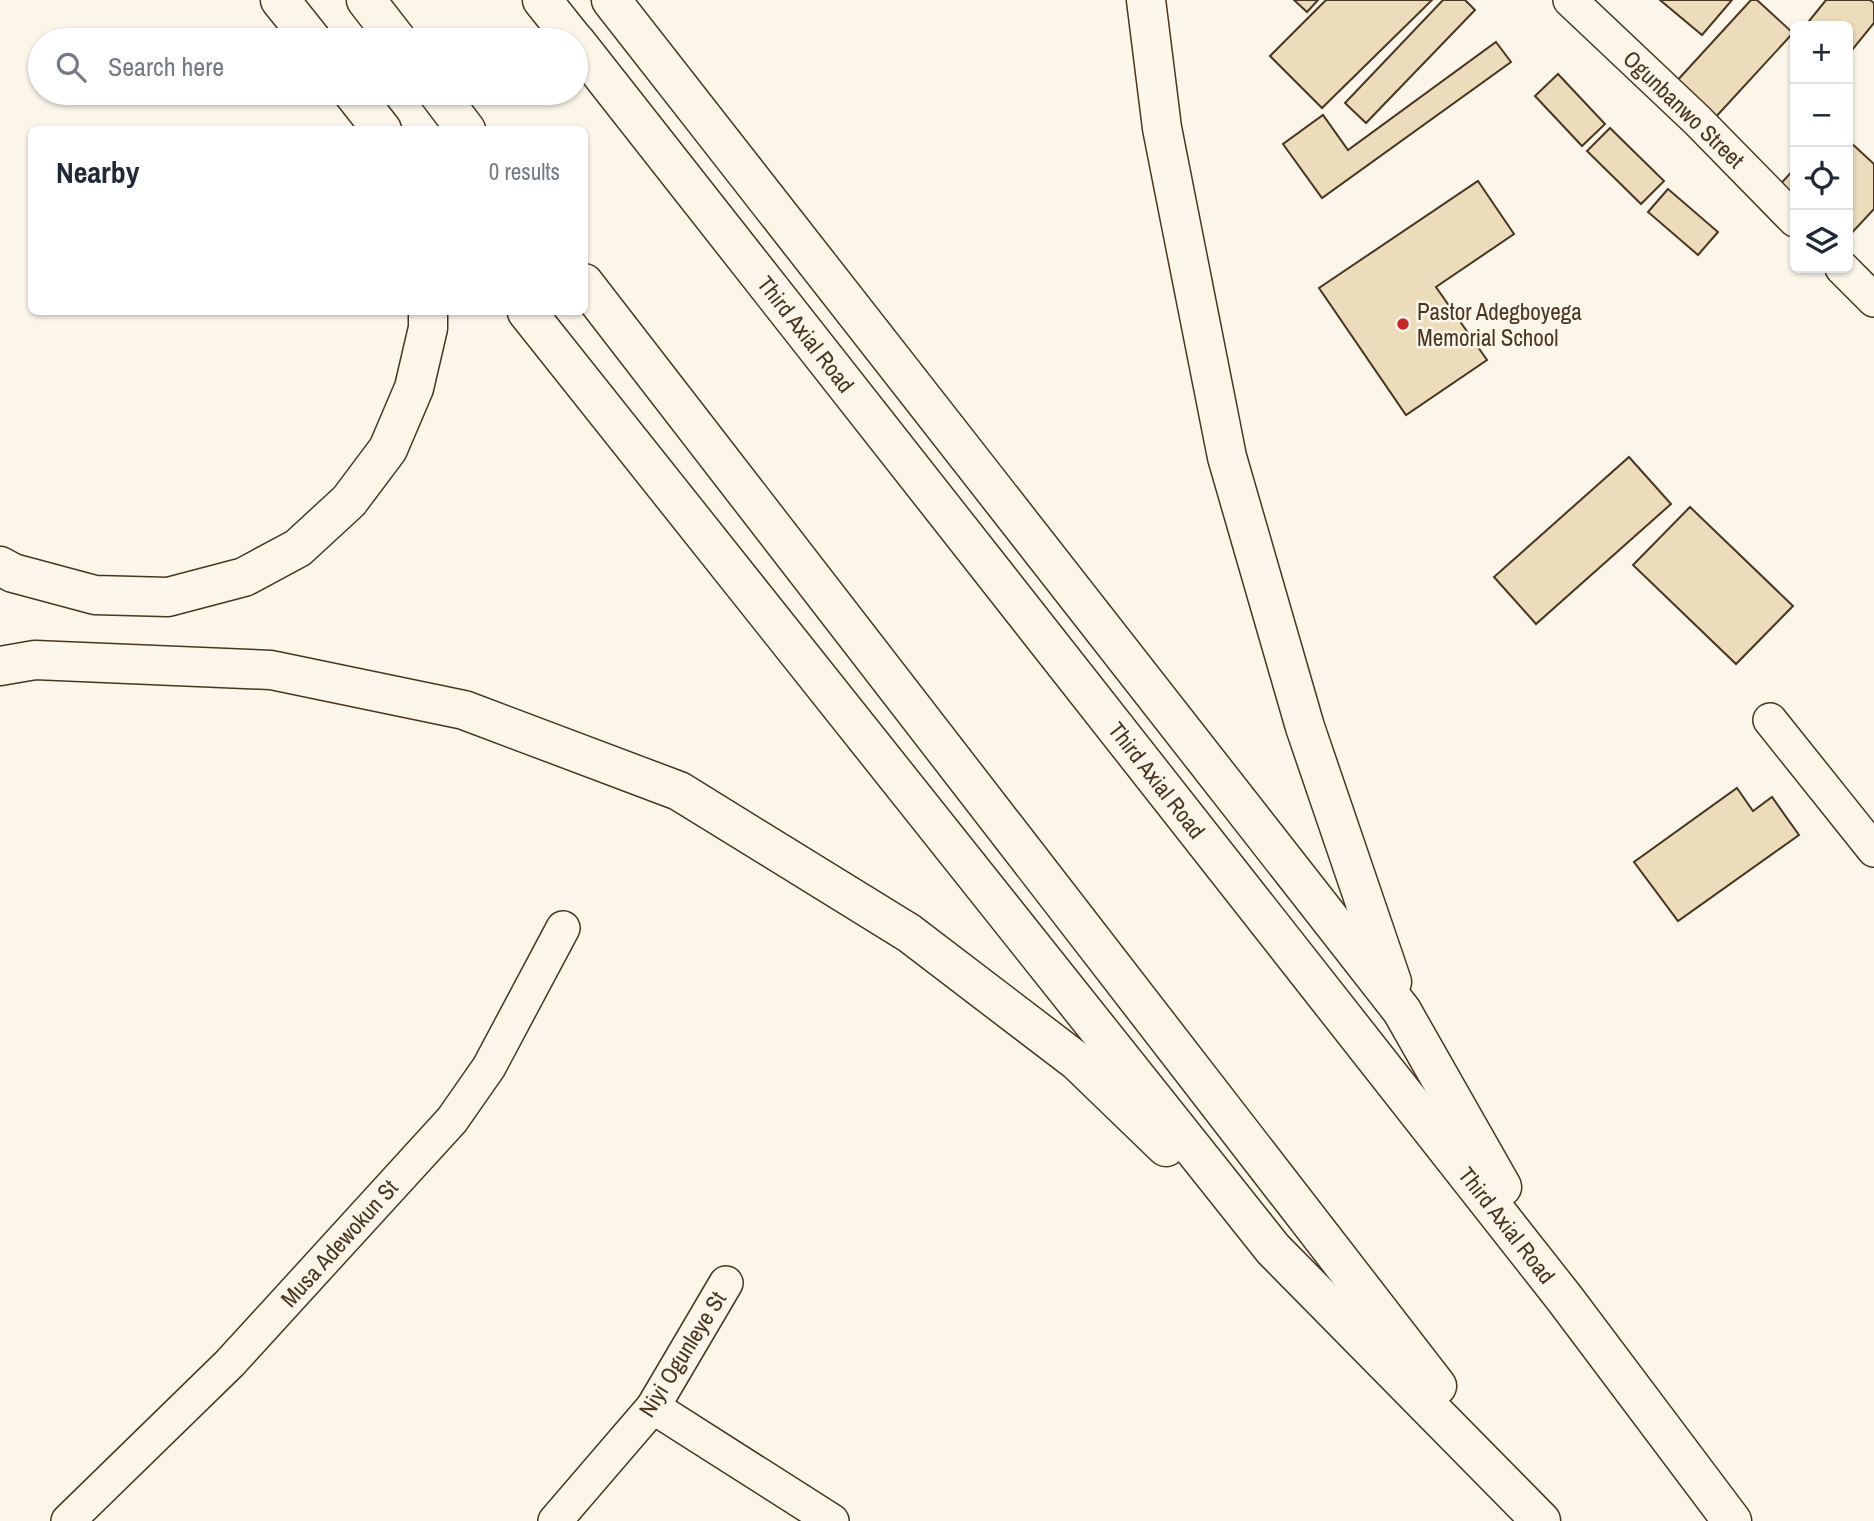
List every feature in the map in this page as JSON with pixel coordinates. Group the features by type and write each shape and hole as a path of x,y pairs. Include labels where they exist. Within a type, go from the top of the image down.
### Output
{"highway":[{"path":"279,0 302,28"},
{"path":"366,0 388,28"},
{"name":"Third Axial Road","path":"542,0 565,28"},
{"path":"611,0 1402,1011 1565,1299"},
{"path":"1146,0 1162,128 1227,457 1305,727 1402,1011"},
{"name":"Third Axial Road","path":"588,58 1565,1299 1732,1521"},
{"path":"358,105 370,126"},
{"path":"362,105 380,126"},
{"path":"447,105 463,126"},
{"path":"588,288 1541,1521"},
{"path":"0,566 13,573 95,595 168,597 244,577 298,548 349,501 388,449 414,387 428,328 428,315"},
{"path":"529,315 1273,1249"},
{"path":"0,666 35,660 271,670 464,710 679,791 909,933 1078,1062 1273,1249 1541,1521"}],"street":[{"name":"Ogunbanwo Street","path":"1570,0 1697,120 1790,215"},
{"path":"1847,273 1874,300"},
{"path":"1770,720 1874,850"},
{"name":"Musa Adewokun St","path":"68,1521 230,1363 452,1120 489,1067 563,928"},
{"name":"Niyi Ogunleye St","path":"555,1521 653,1408 726,1283"},
{"path":"653,1408 832,1521"}],"building":[{"path":"1294,0 1318,0 1307,12"},
{"path":"1326,0 1432,0 1322,108 1270,56"},
{"path":"1443,0 1465,0 1475,10 1366,123 1345,103"},
{"path":"1660,0 1732,0 1702,35"},
{"path":"1751,0 1757,0 1790,30 1790,36 1713,120 1674,84"},
{"path":"1826,0 1870,0 1874,3 1874,23 1853,49 1853,21 1809,21"},
{"path":"1496,42 1511,62 1322,198 1283,144 1323,115 1348,150"},
{"path":"1558,74 1605,124 1582,146 1535,96"},
{"path":"1610,128 1664,181 1641,204 1587,151"},
{"path":"1853,145 1874,164 1874,209 1853,232"},
{"path":"1790,174 1790,204 1775,190"},
{"name":"Pastor Adegboyega Memorial School","path":"1478,181 1514,234 1436,287 1487,360 1406,415 1319,288"},
{"path":"1668,189 1718,232 1698,255 1648,212"},
{"path":"1629,457 1671,504 1536,624 1494,577"},
{"path":"1690,507 1793,606 1736,664 1633,565"},
{"path":"1737,788 1753,811 1772,797 1799,835 1678,921 1634,862"}],"place":[{"name":"Pastor Adegboyega Memorial School","path":"1403,324"}]}
